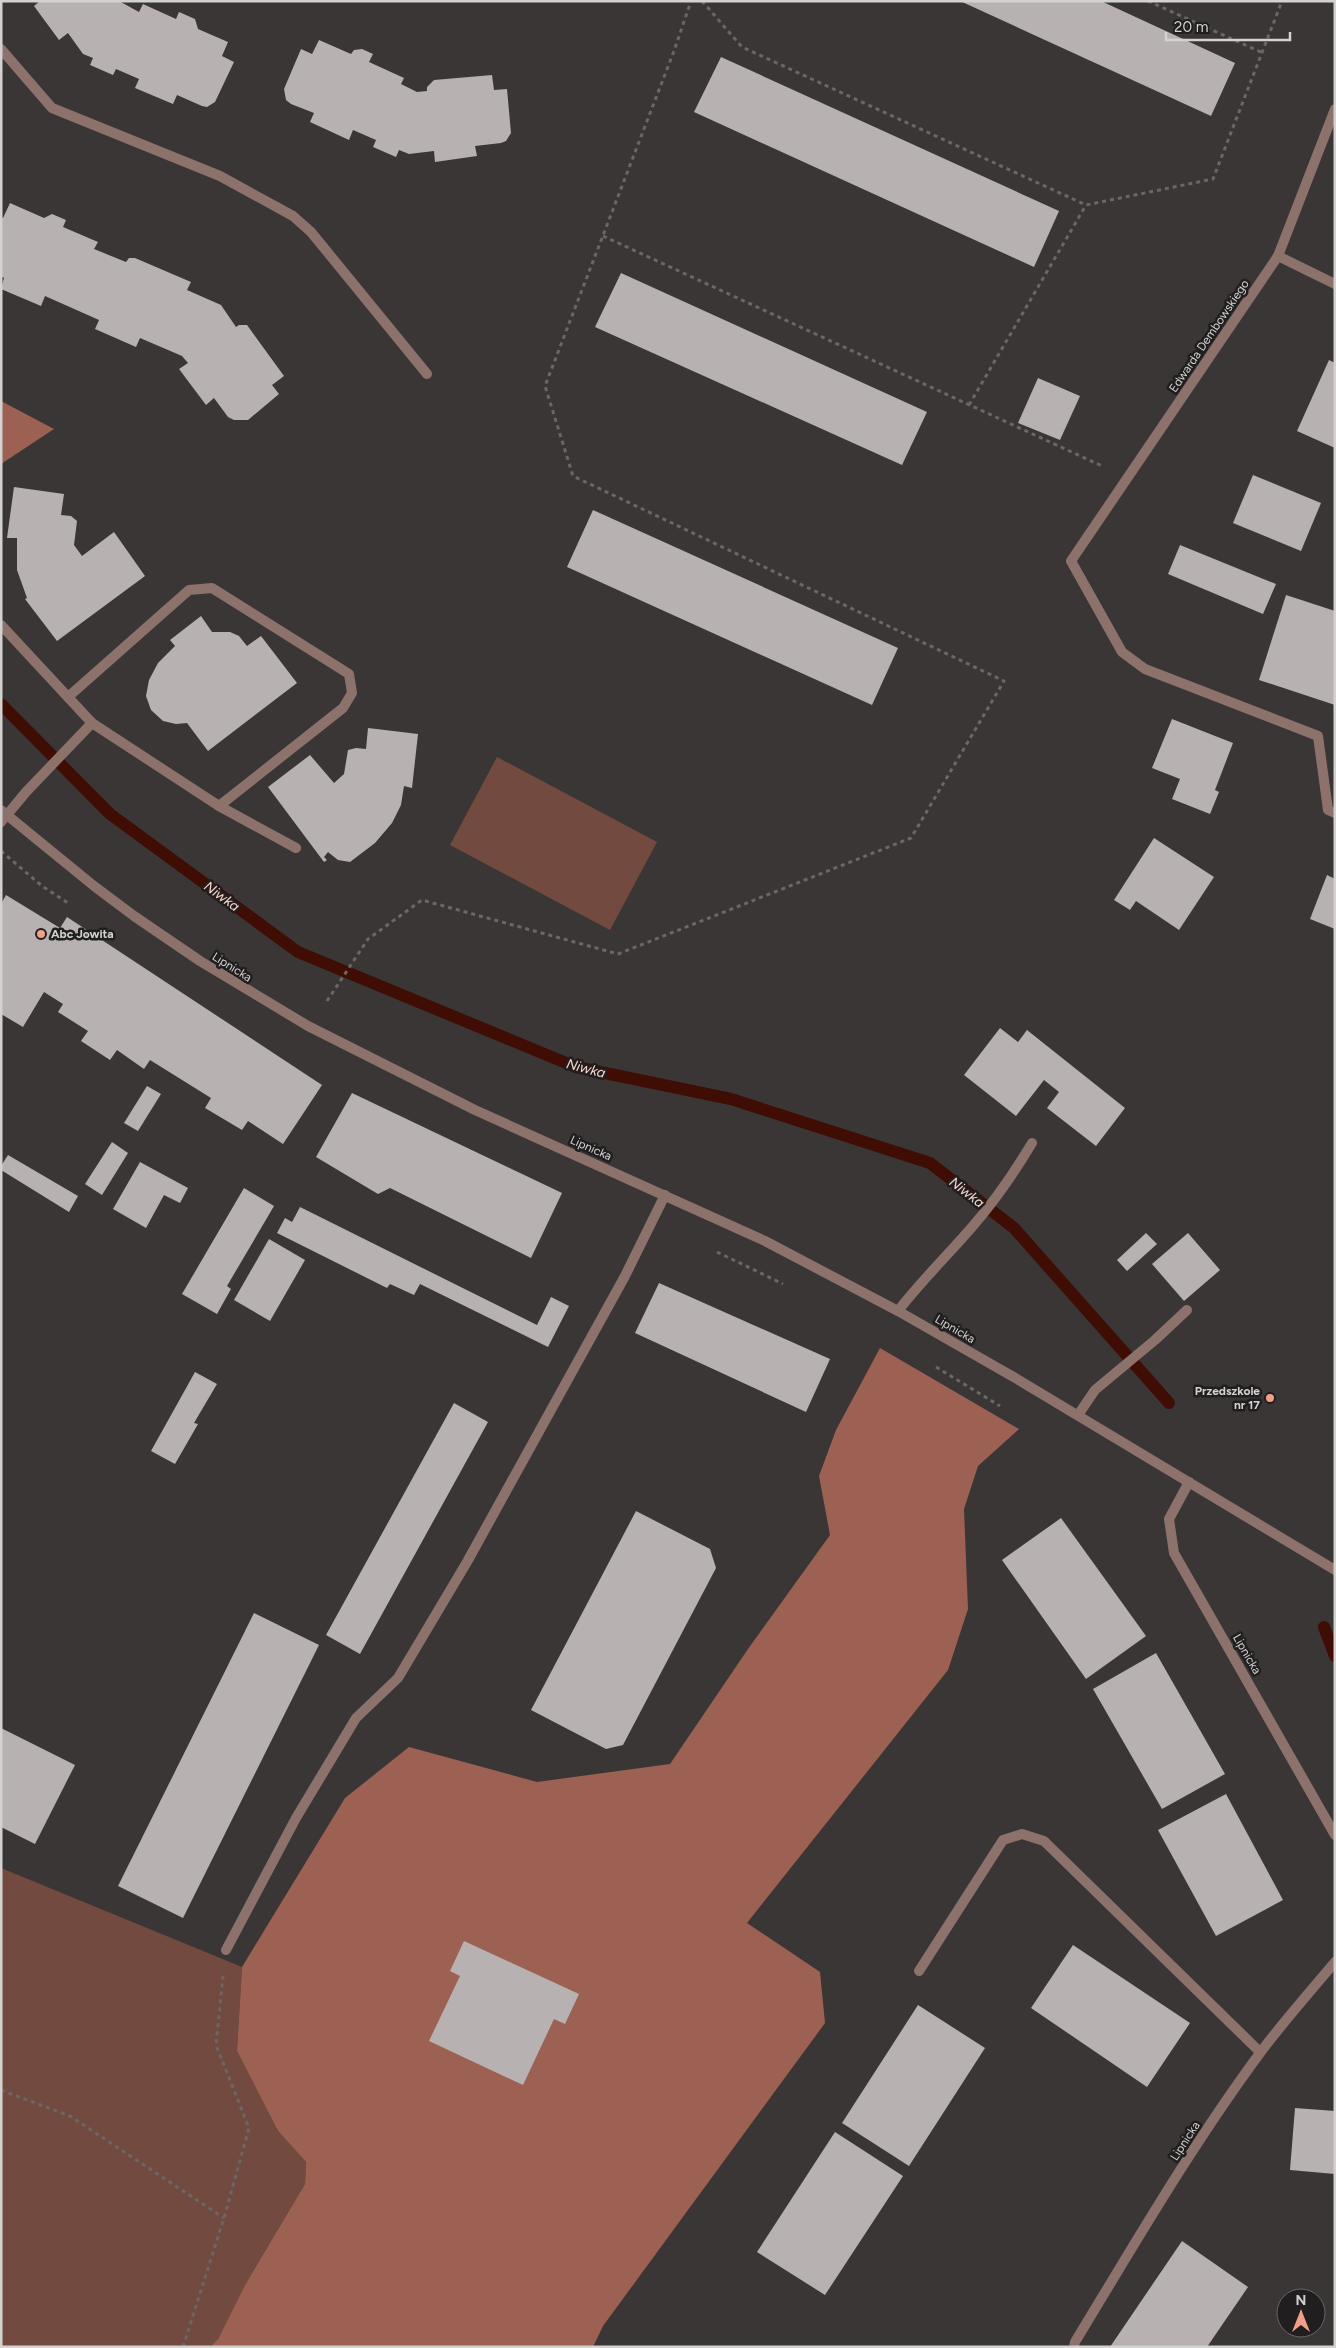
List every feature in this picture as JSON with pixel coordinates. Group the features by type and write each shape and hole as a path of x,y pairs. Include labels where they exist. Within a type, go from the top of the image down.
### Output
{"street":[{"path":"1,49 52,108 220,176 293,216 311,232 428,374"},
{"name":"Edwarda Dembowskiego","path":"1335,109 1278,256 1071,560 1122,652 1145,669 1318,736 1328,810 1335,813"},
{"path":"1278,256 1335,284"},
{"path":"68,697 189,590 212,588 349,674 352,693 343,708 219,806"},
{"path":"1,625 92,723 219,806 296,848"},
{"path":"3,816 92,723"},
{"name":"Lipnicka","path":"3,816 127,911 200,962 260,999 308,1026 475,1110 765,1241 898,1311 1335,1570"},
{"path":"898,1311 923,1280 973,1227 1007,1184 1032,1143"},
{"path":"226,1950 296,1818 356,1718 398,1678 467,1562 625,1276 664,1195"},
{"path":"1078,1416 1095,1390 1155,1340 1187,1310"},
{"name":"Lipnicka","path":"1189,1482 1169,1519 1174,1553 1335,1835"},
{"path":"920,1971 1003,1840 1022,1834 1044,1841 1260,2052"},
{"name":"Lipnicka","path":"1074,2347 1075,2342 1156,2208 1260,2052 1335,1962"}],"path":[{"path":"327,1002 368,939 422,900 618,954 911,838 1004,681 573,476 545,386 674,51 691,1"},
{"path":"702,1 742,47 1086,205 1213,179 1282,1"},
{"path":"1148,1 1263,53"},
{"path":"970,405 1086,205"},
{"path":"603,236 1128,478"},
{"path":"183,2347 224,2218 249,2128 216,2045 226,1950"},
{"path":"1,2090 70,2116 224,2218"}],"shaded area":[{"path":"1,401 54,429 1,464"},
{"path":"497,757 657,842 610,930 450,845"},
{"path":"880,1348 1019,1429 978,1466 964,1509 968,1609 948,1670 747,1923 820,1972 825,2023 603,2326 593,2347 210,2347 218,2339 245,2285 305,2184 306,2162 278,2131 237,2051 242,1967 345,1798 409,1747 537,1782 670,1764 748,1649 830,1535 819,1476 836,1430"},
{"path":"1,1868 242,1967 237,2051 278,2131 306,2162 305,2184 245,2285 218,2339 210,2347 1,2347"}],"building":[{"path":"40,1 119,1 139,12 143,4 176,19 179,12 195,19 198,29 228,42 222,56 234,62 215,102 207,107 177,95 173,104 135,88 139,79 116,69 113,75 90,65 93,58 83,54 68,33 59,40 34,6"},
{"path":"960,1 1101,1 1235,63 1211,116"},
{"path":"319,40 351,54 354,50 362,49 373,54 369,62 404,78 401,84 417,92 427,91 427,87 434,80 492,75 494,90 507,89 511,133 506,141 501,143 475,146 477,156 435,162 434,151 409,154 399,150 396,157 373,147 376,140 353,130 349,140 310,122 314,113 291,104 286,100 284,89 301,49 312,54"},
{"path":"721,57 1059,211 1034,267 694,112"},
{"path":"10,203 44,218 52,214 66,220 63,227 98,242 94,249 126,262 129,258 135,258 191,282 187,290 221,305 236,327 247,325 284,376 272,385 279,394 248,420 234,420 228,417 214,398 206,405 179,369 188,363 182,356 140,338 136,347 95,329 99,320 45,296 41,306 1,289 4,278 1,276 1,217 3,218"},
{"path":"621,273 927,412 902,465 595,327"},
{"path":"1329,360 1335,363 1335,448 1297,431"},
{"path":"1038,378 1080,396 1060,440 1018,423"},
{"path":"1253,475 1321,503 1301,551 1233,523"},
{"path":"14,487 64,494 61,515 71,516 77,521 74,545 82,556 114,532 145,576 57,641 25,599 27,598 17,570 17,538 7,538"},
{"path":"593,510 898,648 872,705 567,567"},
{"path":"1180,545 1276,584 1263,614 1168,574"},
{"path":"1286,595 1335,611 1335,705 1259,680"},
{"path":"201,616 212,632 230,632 239,636 247,646 261,636 297,683 208,751 187,723 176,724 163,721 151,710 146,696 149,680 158,663 175,646 170,640"},
{"path":"1172,719 1233,743 1215,790 1219,792 1210,814 1172,799 1180,779 1152,768"},
{"path":"368,728 418,734 412,788 404,786 401,805 392,823 375,843 350,862 338,860 328,852 324,857 327,860 324,862 268,787 310,755 334,783 344,774 348,750 356,748 366,749"},
{"path":"1154,838 1214,877 1179,930 1136,901 1130,910 1114,900"},
{"path":"1327,875 1335,879 1335,929 1310,919"},
{"path":"6,895 60,928 67,917 322,1085 283,1144 248,1121 242,1130 205,1108 211,1098 150,1060 144,1069 117,1050 110,1060 81,1041 88,1031 58,1012 63,1004 44,992 23,1027 1,1014 1,904"},
{"path":"1000,1028 1018,1042 1027,1030 1125,1108 1096,1146 1047,1108 1059,1092 1044,1080 1016,1116 964,1075"},
{"path":"147,1086 161,1094 138,1131 124,1123"},
{"path":"352,1093 562,1193 531,1258 390,1188 378,1194 316,1157"},
{"path":"112,1142 128,1153 102,1195 85,1184"},
{"path":"8,1155 78,1196 69,1212 1,1170 1,1166"},
{"path":"140,1162 188,1188 180,1203 164,1195 146,1228 113,1209"},
{"path":"244,1188 274,1206 227,1286 231,1289 217,1314 182,1294"},
{"path":"300,1207 537,1325 551,1297 569,1306 548,1347 420,1284 414,1295 390,1284 387,1288 277,1233 285,1218 292,1222"},
{"path":"1146,1233 1157,1244 1127,1271 1117,1260"},
{"path":"1188,1233 1220,1270 1184,1301 1152,1264"},
{"path":"269,1239 305,1260 270,1321 234,1300"},
{"path":"659,1283 830,1359 806,1412 635,1333"},
{"path":"195,1372 217,1384 194,1423 198,1424 175,1464 151,1451"},
{"path":"454,1403 488,1422 360,1654 326,1635"},
{"path":"636,1511 710,1549 716,1568 623,1745 606,1749 531,1710"},
{"path":"1061,1518 1146,1636 1086,1679 1002,1560"},
{"path":"254,1613 319,1645 183,1918 118,1886"},
{"path":"1156,1653 1225,1774 1162,1809 1093,1689"},
{"path":"1,1728 75,1765 35,1844 1,1827"},
{"path":"1226,1794 1283,1900 1216,1936 1158,1830"},
{"path":"464,1941 579,1994 565,2024 554,2019 523,2085 429,2041 460,1976 450,1971"},
{"path":"1073,1945 1190,2023 1147,2087 1031,2008"},
{"path":"918,2005 985,2048 909,2166 842,2123"},
{"path":"1295,2108 1335,2111 1335,2174 1290,2170"},
{"path":"835,2132 903,2176 825,2295 757,2252"},
{"path":"1182,2241 1248,2287 1207,2347 1110,2347"}],"waterway":[{"name":"Niwka","path":"1,704 110,814 298,952 576,1067 731,1099 930,1163 1014,1228 1169,1403"},
{"name":"Niwka","path":"1324,1627 1335,1656"}],"place":[{"name":"Abc Jowita","path":"41,934"},
{"name":"Przedszkole nr 17","path":"1270,1398"}]}
